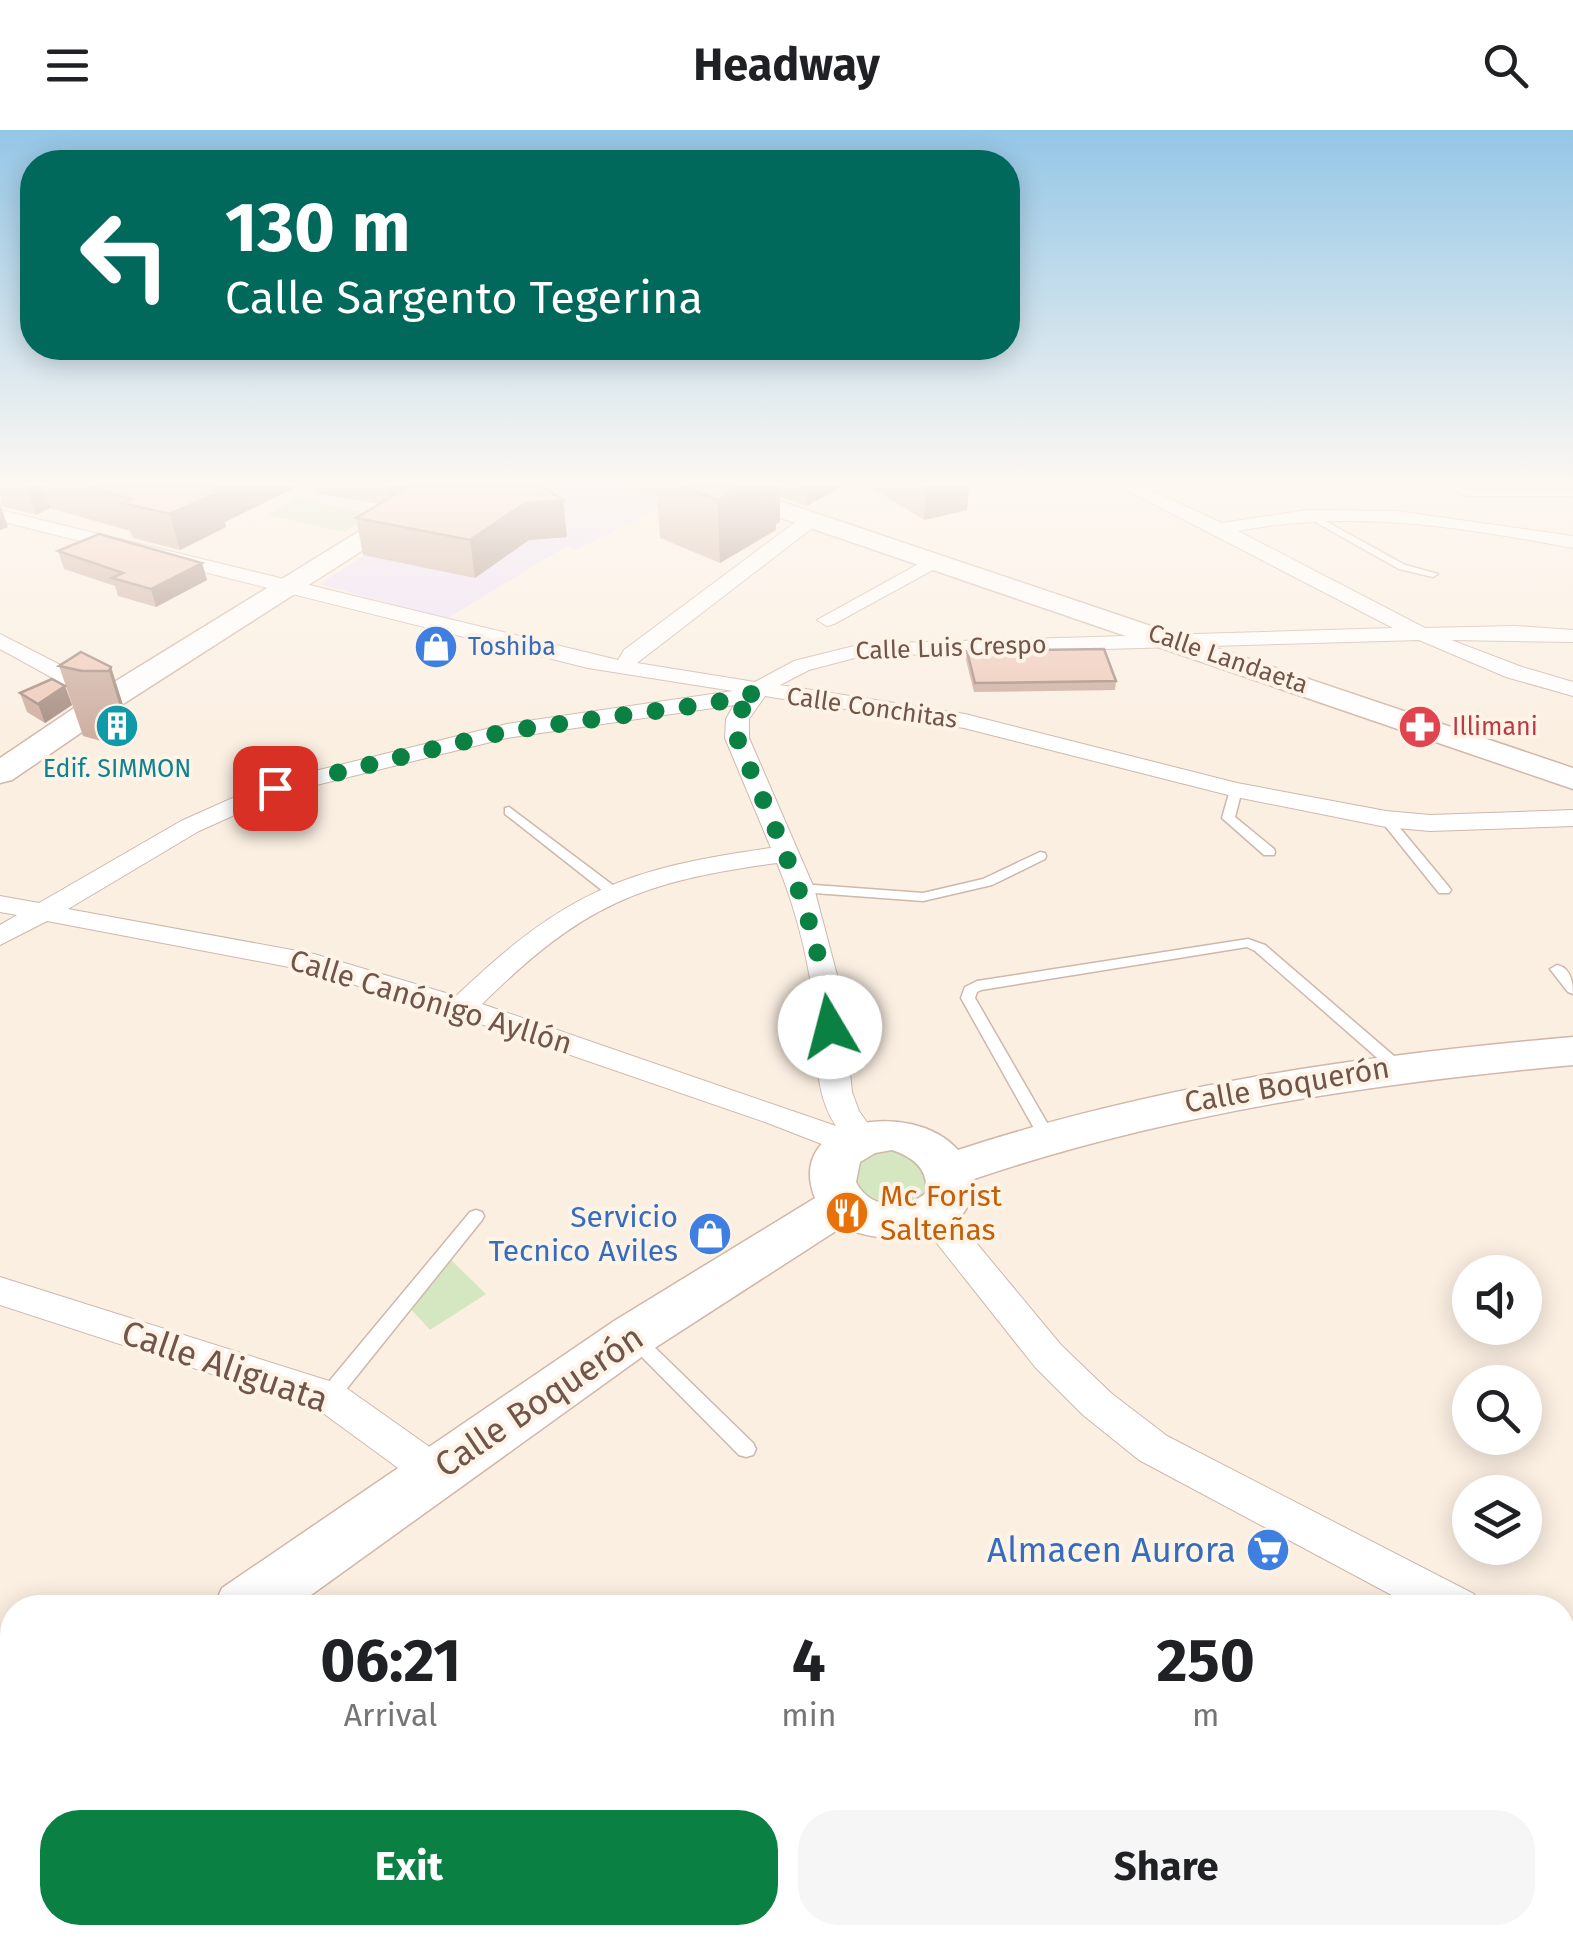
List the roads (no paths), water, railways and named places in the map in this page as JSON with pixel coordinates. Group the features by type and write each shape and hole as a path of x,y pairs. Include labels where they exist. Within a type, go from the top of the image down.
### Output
{"main road":[{"path":"0,772 109,699 319,571"},
{"name":"Calle Landaeta","path":"961,571 1573,779"},
{"name":"Calle Boquerón","path":"941,1192 1046,1135 1178,1103 1396,1066 1573,1051"},
{"path":"877,1135 908,1137 934,1150 941,1192 918,1220 885,1223 842,1204 834,1192 830,1171 840,1152 856,1142 877,1135"},
{"name":"Calle Boquerón","path":"261,1595 632,1336 842,1204"}],"street":[{"name":"Calle Conchitas","path":"223,571 443,628 623,668 965,721 1236,790 1386,819 1514,823 1573,818"},
{"path":"623,668 632,655 743,571"},
{"path":"827,620 918,571"},
{"path":"1299,571 1485,664 1573,689"},
{"name":"Calle Luis Crespo","path":"856,1142 836,1092 827,994 802,888 734,724 744,706 759,692 796,666 828,654 862,650 1515,632 1573,636"},
{"path":"0,640 109,699"},
{"path":"0,937 49,912 190,826 275,788 507,731 714,703 759,692"},
{"path":"461,1008 508,962 554,926 614,892 680,871 786,854"},
{"name":"Calle Canónigo Ayllón","path":"0,904 314,962 856,1142"},
{"path":"941,1192 1048,1356 1098,1404 1153,1448 1434,1595"},
{"name":"Calle Aliguata","path":"0,1292 329,1396 434,1472"}],"lane":[{"path":"1418,571 1433,574"},
{"path":"1236,790 1228,818 1269,852"},
{"path":"509,812 614,892"},
{"path":"1386,819 1444,890"},
{"path":"802,888 922,897 986,882 1040,856"},
{"path":"1046,1135 968,998 970,990 977,986 1248,943 1260,948 1396,1066"},
{"path":"1557,968 1573,989"},
{"path":"329,1396 476,1216"},
{"path":"632,1336 746,1449"}],"place":[{"name":"Toshiba","path":"436,647"},
{"name":"Edif. SIMMON","path":"117,726"},
{"name":"Illimani","path":"1420,727"},
{"name":"Mc Forist Salteñas","path":"847,1213"},
{"name":"Servicio Tecnico Aviles","path":"710,1234"},
{"name":"Almacen Aurora","path":"1268,1550"}]}
